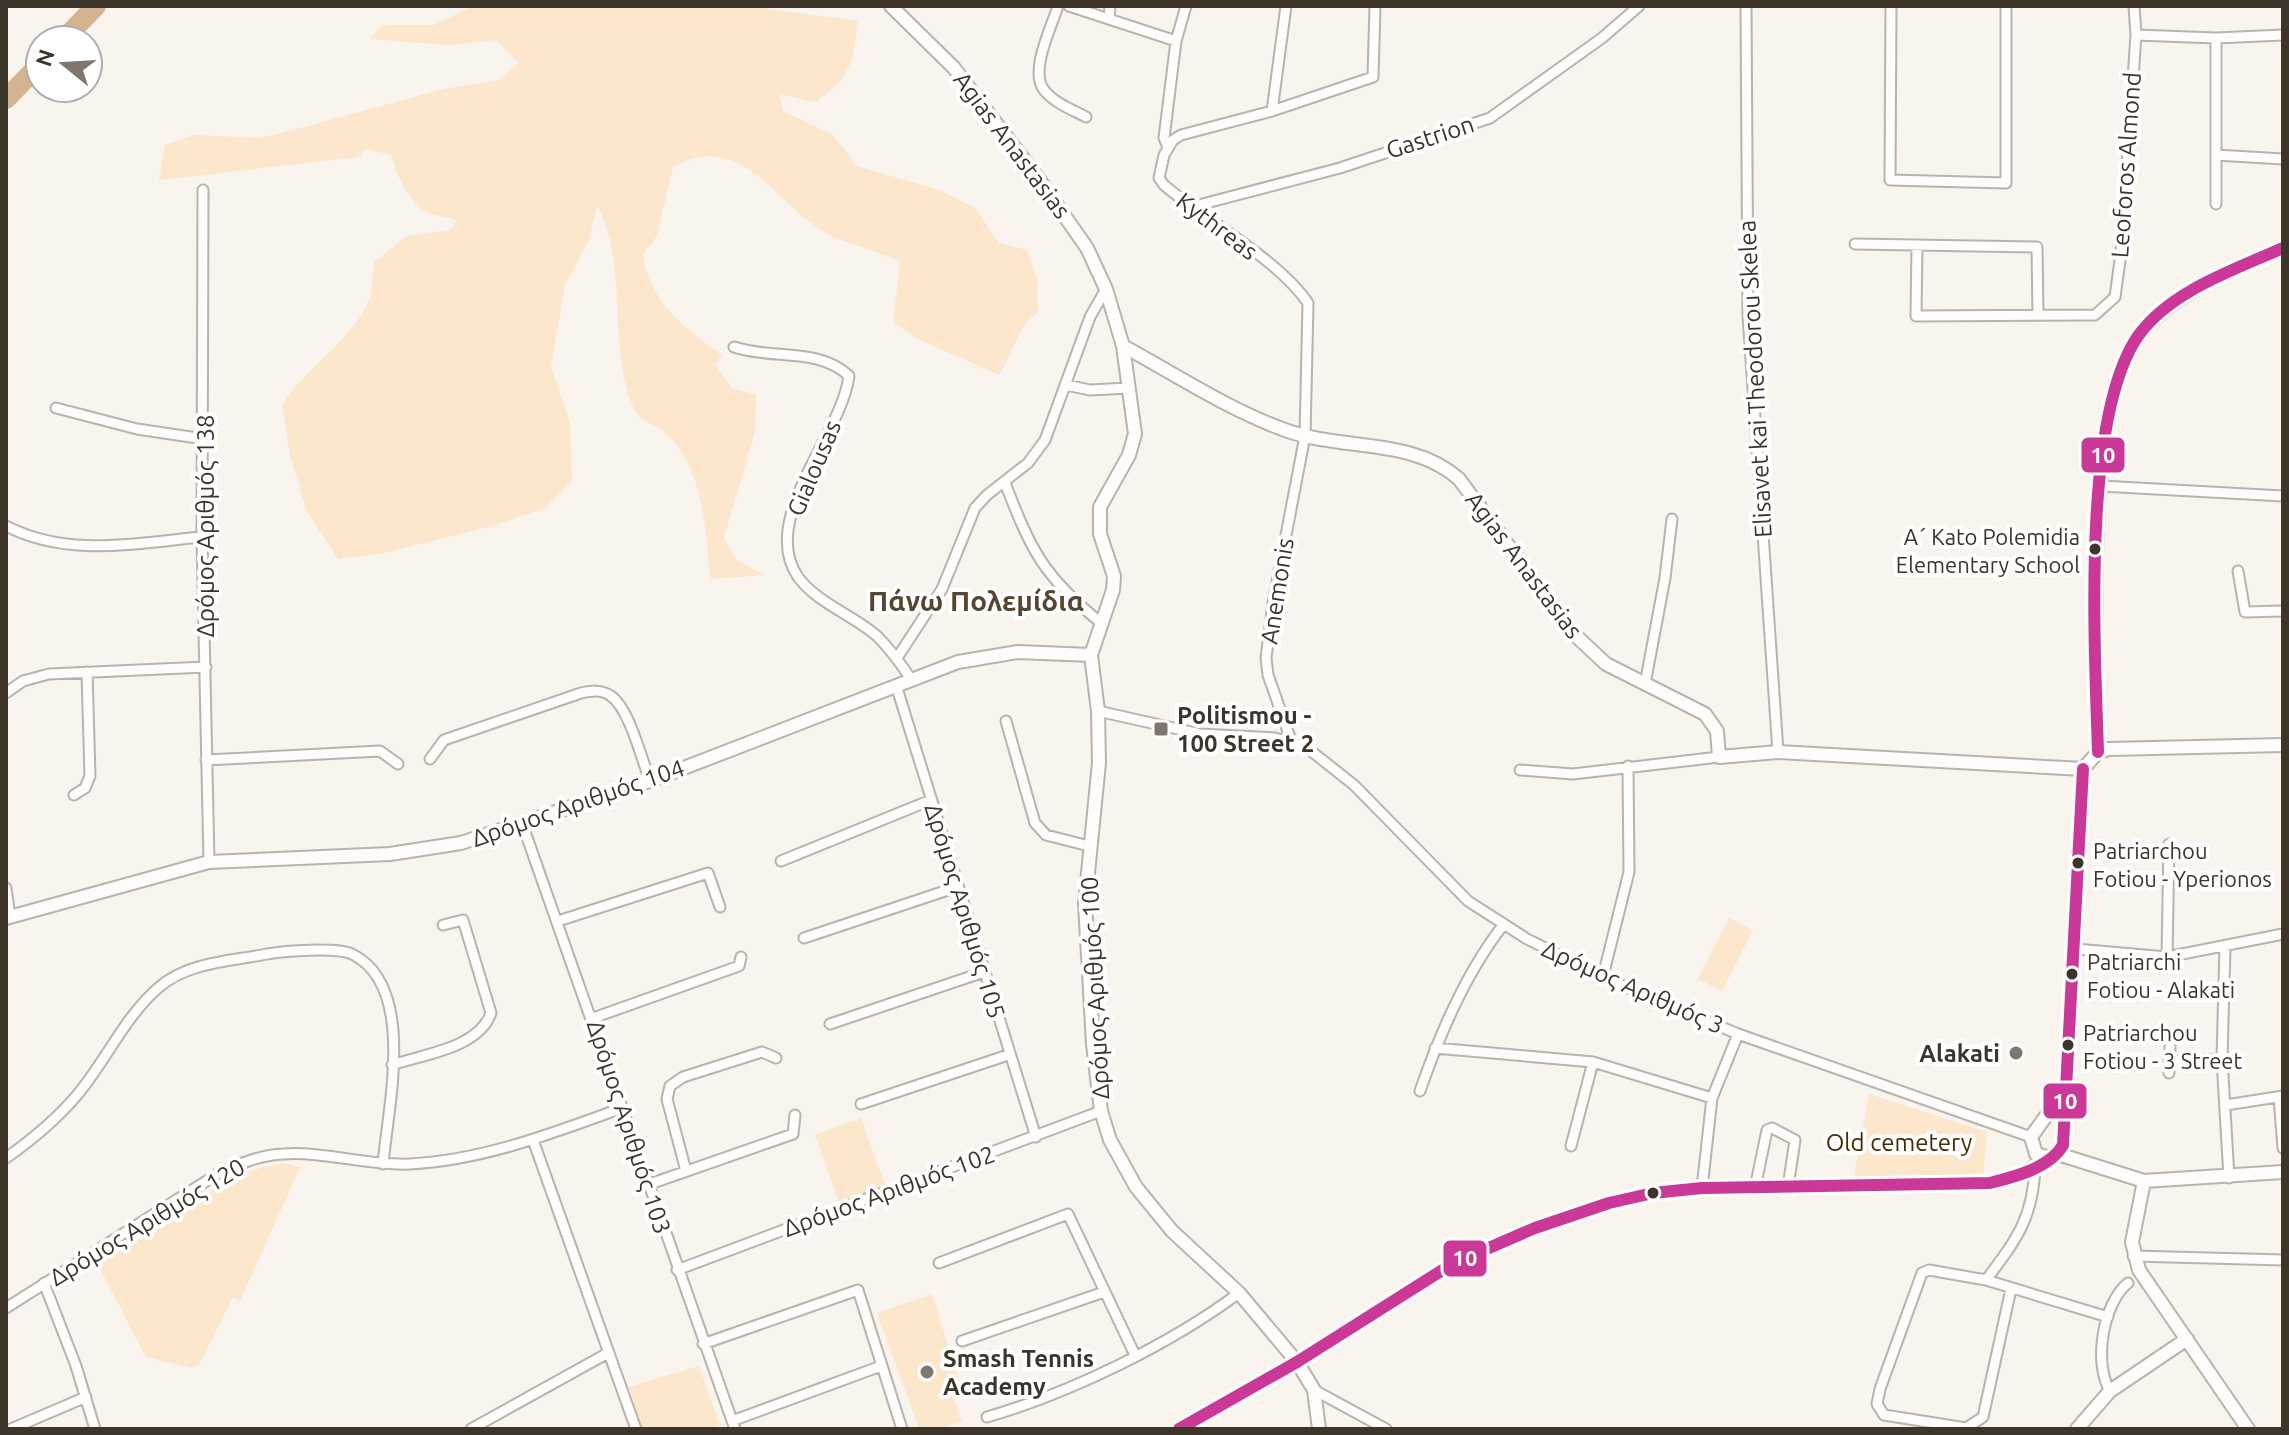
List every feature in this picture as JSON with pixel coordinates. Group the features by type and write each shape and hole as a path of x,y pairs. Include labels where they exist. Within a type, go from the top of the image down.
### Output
{"street":[{"name":"Agias Anastasias","path":"891,6 954,68 1031,169 1074,226 1106,289 1123,346 1134,419 1133,444 1100,507 1100,534 1114,576 1109,604 1100,622 1091,655"},
{"path":"1058,6 1039,68 1041,81 1051,96 1086,117"},
{"path":"1069,6 1176,41"},
{"path":"1109,19 1110,6"},
{"path":"1186,6 1176,41 1164,138 1168,147 1181,135 1272,111 1373,77 1375,6"},
{"path":"1272,111 1286,6"},
{"name":"Gastrion","path":"1191,207 1340,168 1490,118 1602,38 1639,6"},
{"name":"Elisavet kai Theodorou Skelea","path":"1746,6 1748,316 1778,752"},
{"path":"1891,6 1890,180 2006,183 2006,6"},
{"name":"Leoforos Almond","path":"2038,315 2095,315 2115,297 2121,253 2136,35 2134,6"},
{"path":"2136,35 2216,38 2283,35"},
{"path":"2216,38 2216,204"},
{"name":"Kythreas","path":"1168,147 1159,178 1191,207 1301,292 1308,303 1305,436"},
{"path":"2216,155 2283,159"},
{"name":"Δρόμος Αριθμός 138","path":"203,190 202,537 209,862"},
{"path":"1855,244 1917,245 2037,247 2038,315 1916,316 1917,245"},
{"path":"2098,752 2096,602 2101,486 2110,407 2120,370 2138,336 2171,306 2225,275 2283,248"},
{"path":"897,658 942,589 975,508 1028,463 1045,440 1090,317 1106,289"},
{"name":"Agias Anastasias","path":"1123,346 1274,426 1305,436 1410,453 1443,465 1459,479 1574,634 1606,664 1712,722 1717,731 1719,757"},
{"name":"Gialousas","path":"734,347 820,359 838,365 849,376 847,394 804,480 788,527 788,552 798,577 876,636 911,679"},
{"path":"1066,385 1090,390 1129,388"},
{"path":"56,408 137,429 204,439"},
{"name":"Anemonis","path":"1292,743 1268,675 1266,658 1273,603 1305,436"},
{"path":"1005,483 1038,561 1074,602 1100,622"},
{"path":"2101,486 2283,496"},
{"path":"1645,684 1665,578 1672,519"},
{"path":"6,526 48,542 84,548 202,537"},
{"path":"2238,571 2245,612 2283,611"},
{"name":"Δρόμος Αριθμός 104","path":"8,917 209,862 390,854 461,843 523,826 650,781 958,662 1018,652 1091,655"},
{"name":"Δρόμος Αριθμός 100","path":"1091,655 1098,711 1099,763 1085,903 1093,1044 1101,1111 1110,1140 1136,1187 1172,1231 1239,1293 1297,1362 1314,1390"},
{"path":"6,693 23,681 49,674 206,667"},
{"path":"74,795 85,788 90,776 87,672"},
{"name":"Δρόμος Αριθμός 105","path":"896,685 1008,1055 1036,1137"},
{"path":"430,759 444,740 581,693 599,691 611,696 621,706 650,781"},
{"name":"Δρόμος Αριθμός 3","path":"1098,711 1200,734 1275,738 1292,743 1321,757 1354,785 1468,901 1504,924 1603,976 1738,1034 2034,1138"},
{"path":"1006,721 1035,823 1046,835 1089,846"},
{"path":"1179,1429 1297,1362 1452,1264 1535,1228 1609,1203 1653,1193 1702,1188 1990,1183 2030,1169 2054,1156 2063,1145 2064,1091 2076,949 2083,769 2098,752 2109,749 2283,745"},
{"path":"206,760 380,751 398,764"},
{"path":"1520,770 1573,774 1778,752 2083,769"},
{"path":"1603,976 1629,872 1628,766"},
{"path":"781,861 931,800"},
{"name":"Δρόμος Αριθμός 103","path":"523,826 734,1425"},
{"path":"2167,957 2169,844"},
{"path":"558,921 708,873 720,907"},
{"path":"804,938 957,887"},
{"path":"6,888 8,917"},
{"path":"392,1065 470,1039 486,1027 491,1013 463,920 443,925"},
{"path":"1420,1091 1435,1048 1487,947 1504,924"},
{"path":"2076,949 2167,957 2283,934"},
{"path":"2225,947 2222,1059 2229,1178"},
{"path":"6,1158 41,1133 79,1093 135,1010 162,984 198,967 286,951 350,953 371,969 385,988 392,1016 392,1065 383,1164"},
{"path":"593,1018 739,966 741,957"},
{"path":"830,1024 984,972"},
{"path":"1702,1188 1712,1098 1738,1034"},
{"path":"2169,1073 2170,1046"},
{"path":"1435,1048 1593,1062 1712,1098"},
{"path":"686,1171 667,1099 670,1086 683,1077 762,1052 776,1058"},
{"path":"861,1104 1008,1055"},
{"path":"2169,1061 2222,1059"},
{"path":"1571,1146 1593,1062"},
{"path":"1986,1280 2014,1243 2034,1202 2030,1169 2034,1138 2064,1091"},
{"path":"2226,1105 2281,1097 2283,1148"},
{"name":"Δρόμος Αριθμός 120","path":"6,1308 219,1173 252,1159 284,1153 383,1164 450,1160 533,1140 622,1108"},
{"name":"Δρόμος Αριθμός 102","path":"677,1270 1101,1111"},
{"path":"647,1185 793,1134 795,1115"},
{"path":"2034,1138 2053,1126 2063,1135"},
{"path":"1755,1188 1767,1130 1772,1128 1794,1137 1788,1187"},
{"path":"2034,1138 2054,1156 2144,1181 2229,1178 2283,1172"},
{"path":"533,1140 636,1429"},
{"path":"2144,1181 2132,1242 2133,1256 2139,1270 2248,1429"},
{"path":"939,1263 1068,1214 1135,1355"},
{"path":"2133,1256 2283,1260"},
{"path":"2011,1289 1983,1417 1966,1428 1884,1415 1877,1404 1880,1389 1922,1273 1929,1270 1986,1280 2108,1317"},
{"path":"44,1283 95,1429"},
{"path":"2110,1391 2100,1365 2114,1294 2128,1283"},
{"path":"703,1344 858,1290 902,1429"},
{"path":"962,1341 1104,1292"},
{"path":"987,1417 1027,1406 1135,1355 1215,1311 1239,1293"},
{"path":"2077,1429 2110,1391 2187,1339"},
{"path":"471,1429 608,1353"},
{"path":"734,1425 881,1366"},
{"path":"1314,1390 1319,1429"},
{"path":"1314,1390 1386,1429"},
{"path":"11,1429 86,1397"}],"green space":[{"path":"473,6 747,6 857,21 852,58 836,86 815,102 779,94 783,111 833,135 857,166 939,190 975,208 999,243 1027,250 1037,280 1038,312 1020,333 999,375 916,338 893,322 900,262 830,235 739,164 720,157 698,158 673,167 657,236 643,255 647,272 661,301 682,324 722,355 715,365 732,388 756,395 755,431 724,538 736,560 764,575 711,579 701,503 690,468 668,435 634,409 621,359 613,255 597,205 589,240 565,285 551,367 570,423 572,481 545,508 495,525 384,553 338,559 307,512 290,455 282,405 359,319 370,295 374,262 407,236 450,230 457,220 425,211 413,200 403,186 392,155 366,149 358,157 159,180 165,145 194,135 261,138 443,89 499,80 518,63 497,40 448,45 370,39 383,25 434,25"},
{"path":"1729,918 1753,930 1722,991 1698,979"},
{"name":"Old cemetery","path":"1869,1094 1987,1132 1983,1177 1853,1182"},
{"path":"861,1118 885,1185 839,1202 815,1135"},
{"path":"286,1164 300,1167 240,1301 233,1297 199,1365 193,1368 146,1357 97,1263 201,1203 227,1180 239,1174"},
{"name":"Smash Tennis Academy","path":"932,1294 963,1393 953,1397 962,1421 941,1429 919,1429 877,1313"},
{"path":"699,1366 718,1420 724,1424 709,1429 643,1429 629,1387"}],"waterway":[{"path":"79,24 96,6"},
{"path":"6,99 24,80"}],"transit line":[{"name":"10","path":"2098,752 2094,597 2096,537 2107,422 2120,374 2138,336 2167,306 2204,283 2283,248"},
{"name":"10","path":"1179,1429 1297,1362 1452,1264 1535,1228 1609,1203 1653,1193 1702,1188 1990,1183 2041,1166 2063,1145 2083,769"}],"place":[{"name":"A´ Kato Polemidia Elementary School","path":"2095,549"},
{"name":"Politismou - 100 Street 2","path":"1161,729"},
{"name":"Patriarchou Fotiou - Yperionos","path":"2078,863"},
{"name":"Patriarchi Fotiou - Alakati","path":"2072,974"},
{"name":"Patriarchou Fotiou - 3 Street","path":"2068,1045"},
{"name":"Alakati","path":"2016,1053"},
{"name":"Smash Tennis Academy","path":"927,1372"}],"district":[{"name":"Πάνω Πολεμίδια","path":"976,600"}]}
